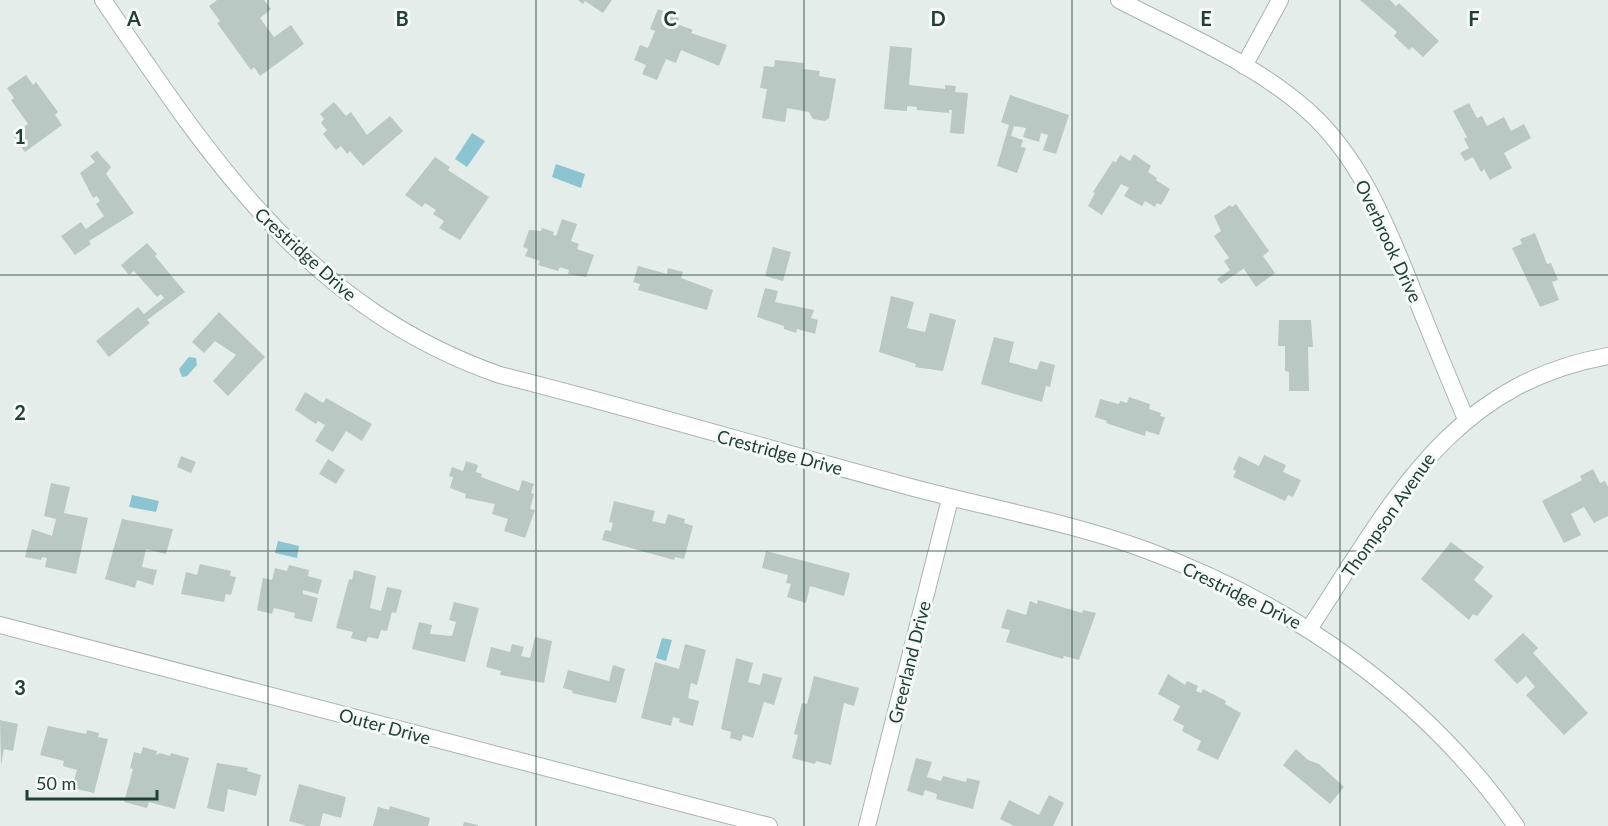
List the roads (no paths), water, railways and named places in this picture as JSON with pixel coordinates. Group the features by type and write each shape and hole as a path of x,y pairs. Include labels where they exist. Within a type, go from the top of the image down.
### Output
{"street":[{"name":"Crestridge Drive","path":"103,0 227,176 266,221 347,294 407,334 457,360 500,375 950,499 1082,530 1146,550 1255,599 1309,628 1398,695 1448,741 1493,793 1516,826"},
{"name":"Overbrook Drive","path":"1119,0 1244,66 1308,111 1354,165 1391,238 1466,419"},
{"path":"1244,66 1280,0"},
{"name":"Thompson Avenue","path":"1309,628 1413,474 1466,419 1533,379 1589,359 1608,356"},
{"name":"Greerland Drive","path":"867,826 950,499"},
{"name":"Outer Drive","path":"0,625 769,826"}],"water":[{"path":"472,133 485,141 467,167 455,159"},
{"path":"556,164 585,174 581,188 552,177"},
{"path":"189,357 196,358 197,365 187,376 182,377 179,369"},
{"path":"132,495 159,501 156,512 129,507"},
{"path":"278,541 299,546 297,558 275,553"},
{"path":"662,638 672,640 666,661 656,658"}]}
